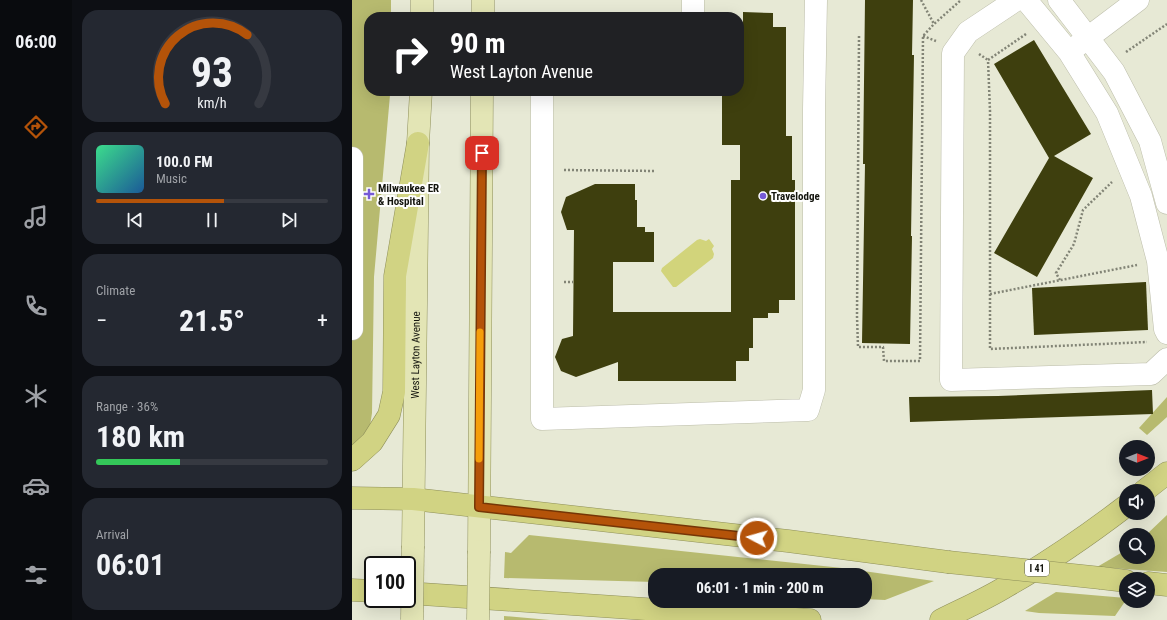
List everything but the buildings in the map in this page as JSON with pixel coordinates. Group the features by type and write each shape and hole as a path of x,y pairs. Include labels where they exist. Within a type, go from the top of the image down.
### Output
{"highway":[{"path":"352,460 372,442 388,414 394,392 395,276 418,143"},
{"path":"1153,484 1167,473"},
{"path":"352,498 413,499 788,541 948,562 1119,580"},
{"name":"I 41","path":"942,620 1006,587 1063,552 1119,511"},
{"path":"1155,584 1167,585"},
{"path":"352,590 364,591"},
{"path":"416,594 805,620"}],"main road":[{"path":"422,0 422,12"},
{"path":"483,0 483,12"},
{"name":"West Layton Avenue","path":"412,620 418,143 421,96"},
{"path":"478,620 482,96"}],"lane":[{"path":"693,0 693,12"},
{"path":"542,96 542,419 808,410 814,390 814,125 816,0"},
{"path":"1016,0 968,32 953,53 951,380 1151,374 1167,359"},
{"path":"1026,0 1069,52 1107,113 1141,196 1158,261 1165,329 1158,338"},
{"path":"1059,0 1114,72 1150,141 1167,203"},
{"path":"1069,52 1138,0"},
{"path":"352,158 352,329"}],"path":[{"path":"921,0 934,24"},
{"path":"859,36 858,347 883,347 884,361 920,361 923,36 961,0"},
{"path":"1032,30 988,60 990,111 990,349 1158,338"},
{"path":"558,170 656,171"},
{"path":"1060,280 1056,273 1074,244 1084,210 1112,182"},
{"path":"990,294 1158,261"},
{"path":"558,282 573,282"}],"shaded area":[{"name":"Milwaukee ER & Hospital","path":"352,0 391,0 391,12 364,12 364,96 390,96 374,277 372,413 370,426 352,447"},
{"path":"700,239 706,241 709,239 714,246 712,249 714,254 713,258 676,287 673,287 661,271 662,268"},
{"path":"1167,397 1167,417 1147,435 1139,428"},
{"path":"1167,515 1167,572 1097,567 1119,554 1119,564 1155,564 1155,528 1153,528"},
{"path":"529,535 842,568 648,568 648,582 504,578 505,552 511,553"},
{"path":"872,572 934,581 885,600 872,599"},
{"path":"1056,592 1119,597 1119,608 1120,608 1115,616 1039,613 1025,611"},
{"path":"504,616 550,620 504,620"}],"slow traffic":[{"path":"479,459 480,332"}],"place":[{"name":"Milwaukee ER & Hospital","path":"369,194"},
{"name":"Travelodge","path":"763,196"}],"route":[{"path":"482,153 479,507 757,538"}]}
